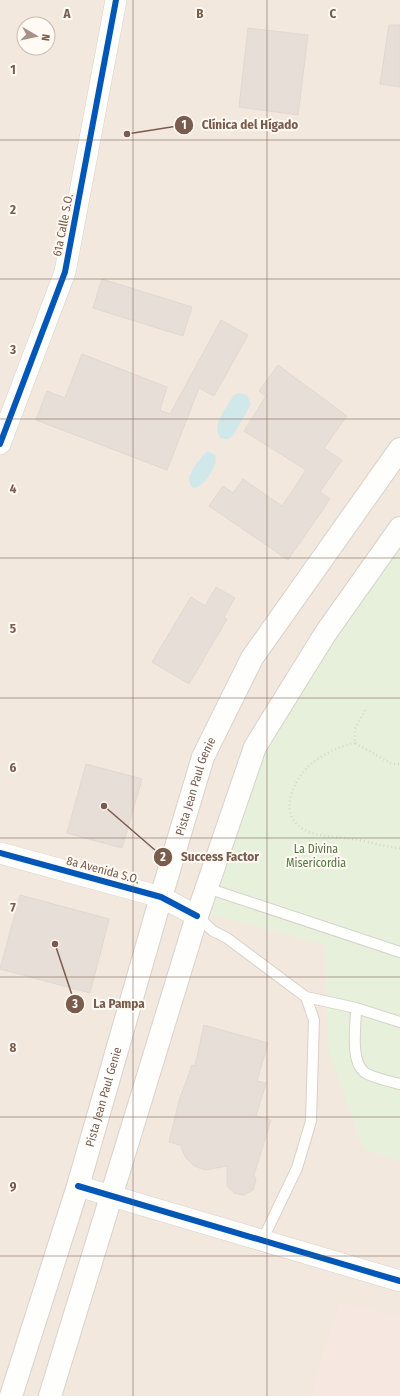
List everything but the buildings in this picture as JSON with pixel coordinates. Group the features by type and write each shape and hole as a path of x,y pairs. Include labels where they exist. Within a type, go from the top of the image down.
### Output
{"main road":[{"name":"Pista Jean Paul Genie","path":"12,1396 78,1186 203,757 252,658 400,449"},
{"path":"50,1396 196,916 208,888 255,747 325,634 400,528"}],"street":[{"name":"61a Calle S.O.","path":"0,444 65,272 116,0"},
{"name":"8a Avenida S.O.","path":"0,853 161,897 196,916"},
{"path":"78,1186 400,1281"}],"lane":[{"path":"208,888 400,952"},
{"path":"196,916 213,931 227,938 306,996 356,1008 400,1022"},
{"path":"262,1241 297,1168 311,1121 314,1020 306,996"},
{"path":"356,1008 355,1058 360,1067 365,1073 400,1084"}],"path":[{"path":"355,743 355,729 366,710"},
{"path":"400,764 392,764 355,743 347,744 332,751 308,767 292,793 290,803 292,817 300,826 316,834 400,848"}],"shaded area":[{"path":"0,0 400,0 400,1396 0,1396"},
{"path":"340,1302 385,1314 400,1314 400,1396 311,1396"}],"green space":[{"name":"La Divina Misericordia","path":"400,541 400,1160 364,1149 328,1049 325,945 209,914 261,751 312,666"}],"water":[{"path":"238,393 247,395 251,404 233,436 228,439 222,439 218,434 217,429 220,417 234,395"},
{"path":"208,451 215,455 216,459 213,470 202,484 193,488 189,482 190,476 200,459"}],"cycle path":[{"path":"0,444 65,272 116,0"},
{"path":"0,853 161,897 197,916"},
{"path":"78,1186 400,1281"}],"place":[{"name":"Clínica del Hígado","path":"127,134"},
{"name":"Success Factor","path":"104,806"},
{"name":"La Pampa","path":"55,944"}]}
